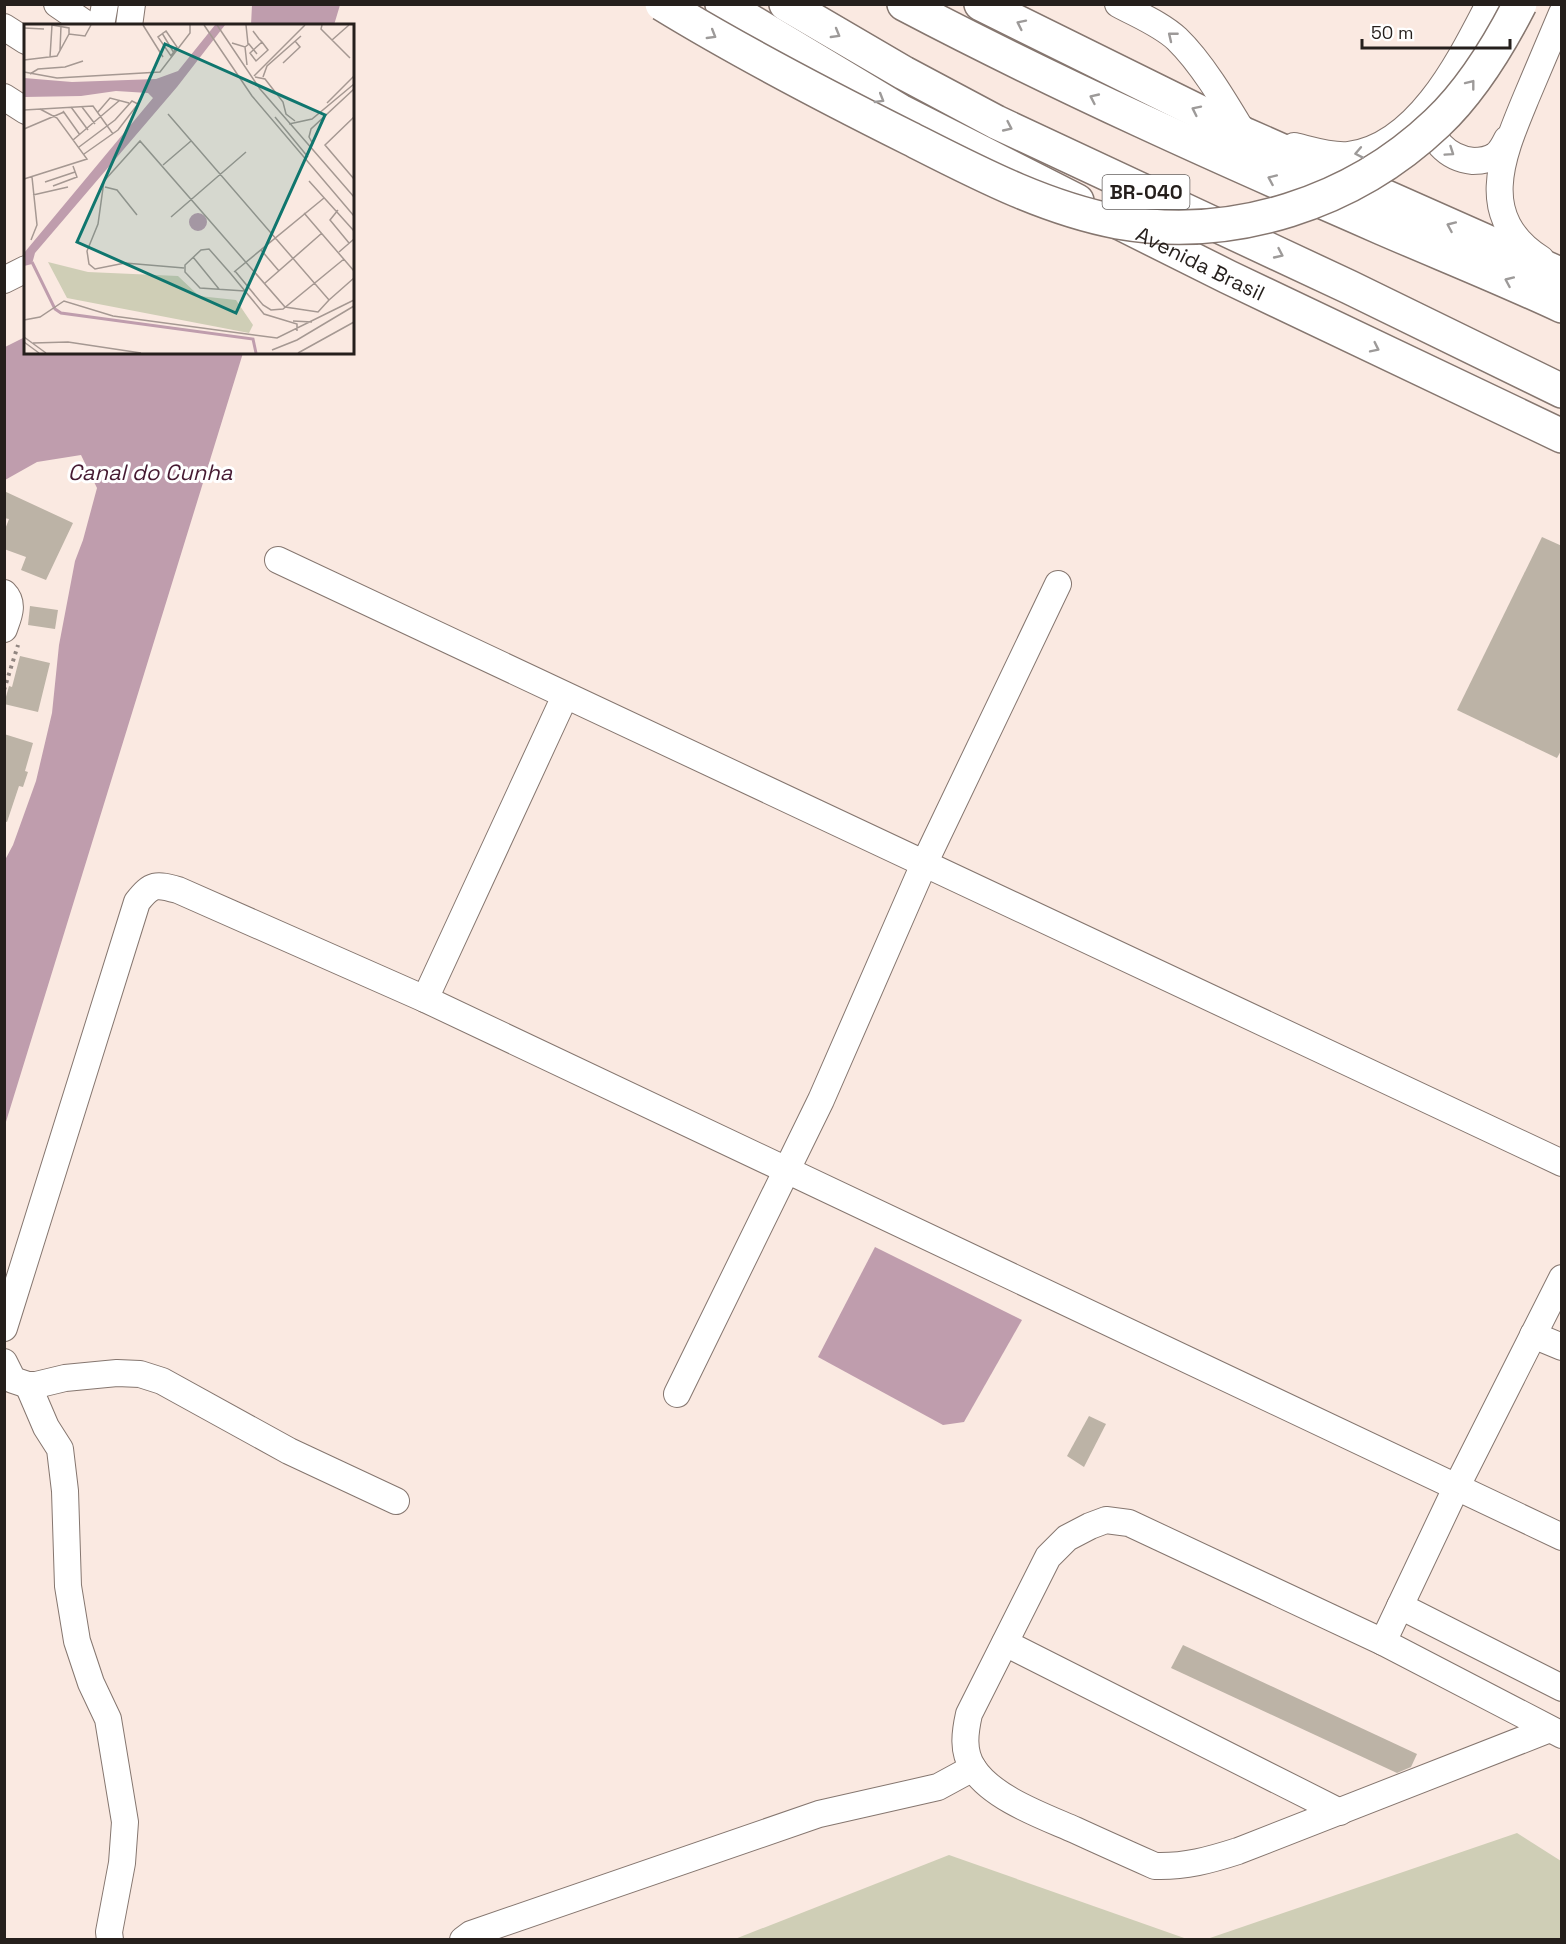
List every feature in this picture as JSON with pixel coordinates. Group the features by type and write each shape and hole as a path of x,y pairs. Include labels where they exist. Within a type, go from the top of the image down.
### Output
{"highway":[{"path":"662,4 779,73 1011,187 1087,214 1118,222 1156,226 1222,224 1269,216 1323,198 1363,179 1412,144 1451,109 1480,73 1520,4"},
{"name":"Avenida Brasil","path":"722,4 900,111 1228,277 1562,436"},
{"name":"Avenida Brasil","path":"786,4 903,73 996,122 1349,286 1562,391"},
{"name":"BR-040","path":"904,4 1027,67 1263,175 1505,279 1562,306"},
{"path":"981,4 1244,134 1562,273"},
{"path":"1228,277 1512,366"}],"street":[{"path":"57,4 86,24"},
{"path":"101,24 105,4"},
{"path":"129,24 132,4"},
{"path":"1118,4 1157,25 1177,39 1220,95 1244,134 1315,151 1346,155 1369,151 1389,142 1407,126 1430,102 1451,72 1486,10"},
{"path":"1562,13 1513,129 1502,162 1499,182 1500,200 1515,237 1533,254 1562,273"},
{"path":"4,27 24,40"},
{"path":"4,97 24,110"},
{"path":"1430,102 1427,114 1433,135 1447,152 1456,157 1478,161 1489,160 1500,152 1513,129"},
{"path":"4,280 24,270"},
{"path":"278,560 1562,1163"},
{"path":"677,1394 822,1100 924,864 1058,584"},
{"path":"4,593 9,598 11,608 4,629"},
{"path":"425,999 565,696"},
{"path":"4,1328 137,902 147,889 160,885 178,890 425,999 1562,1537"},
{"path":"1383,1642 1456,1488 1562,1278"},
{"path":"1533,1335 1562,1347"},
{"path":"4,1362 13,1380 28,1385 117,1373 140,1374 162,1381 289,1451 396,1501"},
{"path":"28,1385 46,1427 60,1449 65,1491 68,1586 77,1641 91,1683 108,1719 125,1822 122,1863 109,1932 110,1940"},
{"path":"1106,1520 1129,1523 1383,1642 1556,1732 1238,1851 1202,1863 1176,1866 1155,1866 1021,1806 997,1792 973,1768 964,1734 969,1714 1048,1557 1067,1538 1106,1520"},
{"path":"1400,1606 1562,1688"},
{"path":"1005,1643 1340,1812"},
{"path":"463,1940 482,1930 819,1814 938,1787 973,1768"}],"green space":[{"path":"1517,1833 1561,1861 1561,1939 1207,1939"},
{"path":"949,1855 1187,1939 735,1939"}],"water":[{"path":"252,4 340,5 334,24 251,24"},
{"name":"Canal do Cunha","path":"24,338 24,354 243,354 5,1125 5,860 13,845 36,781 52,713 59,645 75,561 97,488 81,455 37,462 5,480 5,347"},
{"path":"875,1247 1022,1320 964,1422 943,1425 818,1357"}],"building":[{"path":"4,491 73,523 46,580 21,570 26,557 4,549 4,532 9,519 4,518"},
{"path":"1542,537 1562,546 1562,749 1557,758 1457,710"},
{"path":"30,606 58,610 55,629 28,625"},
{"path":"20,656 50,663 38,712 4,704 9,686 12,687"},
{"path":"4,734 33,743 25,771 28,772 23,787 19,786 7,822 4,821"},
{"path":"1089,1416 1106,1424 1084,1467 1067,1456"},
{"path":"1183,1645 1417,1754 1411,1767 1397,1773 1171,1668"}]}
